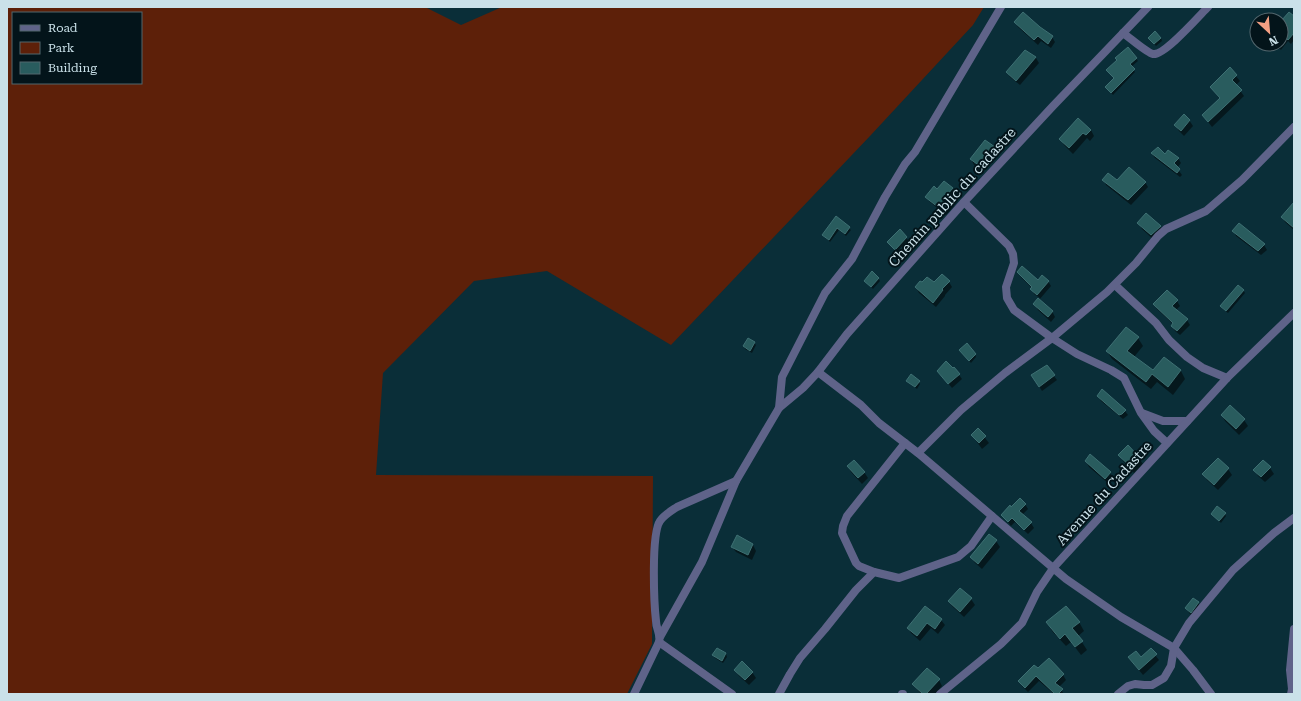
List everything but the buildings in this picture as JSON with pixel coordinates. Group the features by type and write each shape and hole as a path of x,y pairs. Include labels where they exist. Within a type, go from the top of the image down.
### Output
{"street":[{"path":"634,694 660,639 702,562 736,481 779,408 782,377 825,292 852,259 885,197 905,164 915,152 1001,7"},
{"name":"Chemin public du cadastre","path":"779,408 803,388 818,372 847,334 964,202 1148,7"},
{"path":"1123,33 1151,54 1158,54 1172,44 1208,7"},
{"path":"918,453 961,410 1005,373 1052,338 1114,285 1136,263 1158,236 1171,226 1206,211 1242,180 1294,127"},
{"path":"964,202 1009,246 1013,254 1014,264 1006,287 1007,298 1014,310 1077,354 1111,370 1124,378 1141,413 1154,431 1167,443"},
{"path":"1114,285 1156,323 1169,340 1187,357 1203,368 1227,378"},
{"name":"Avenue du Cadastre","path":"940,694 1001,644 1022,623 1037,592 1054,567 1227,378 1294,313"},
{"path":"818,372 861,405 879,423 918,453 1054,567 1066,579 1121,617 1174,648 1211,694"},
{"path":"1141,413 1162,420 1187,421"},
{"path":"905,443 847,516 843,526 842,533 856,563 859,566 874,572 900,578 958,557 971,546 992,516"},
{"path":"732,694 660,639 656,624 654,604 654,553 656,529 660,520 677,508 736,481"},
{"path":"1118,694 1128,686 1135,684 1152,685 1164,678 1171,666 1174,648 1189,623 1233,570 1274,533 1294,518"},
{"path":"779,694 800,658 856,590 874,572"},
{"path":"1291,694 1292,689 1290,670 1294,629"}],"green space":[{"path":"7,7 425,7 461,25 502,7 984,7 973,25 870,136 671,345 547,271 474,281 383,373 376,475 653,476 652,644 627,694 7,694"}]}
